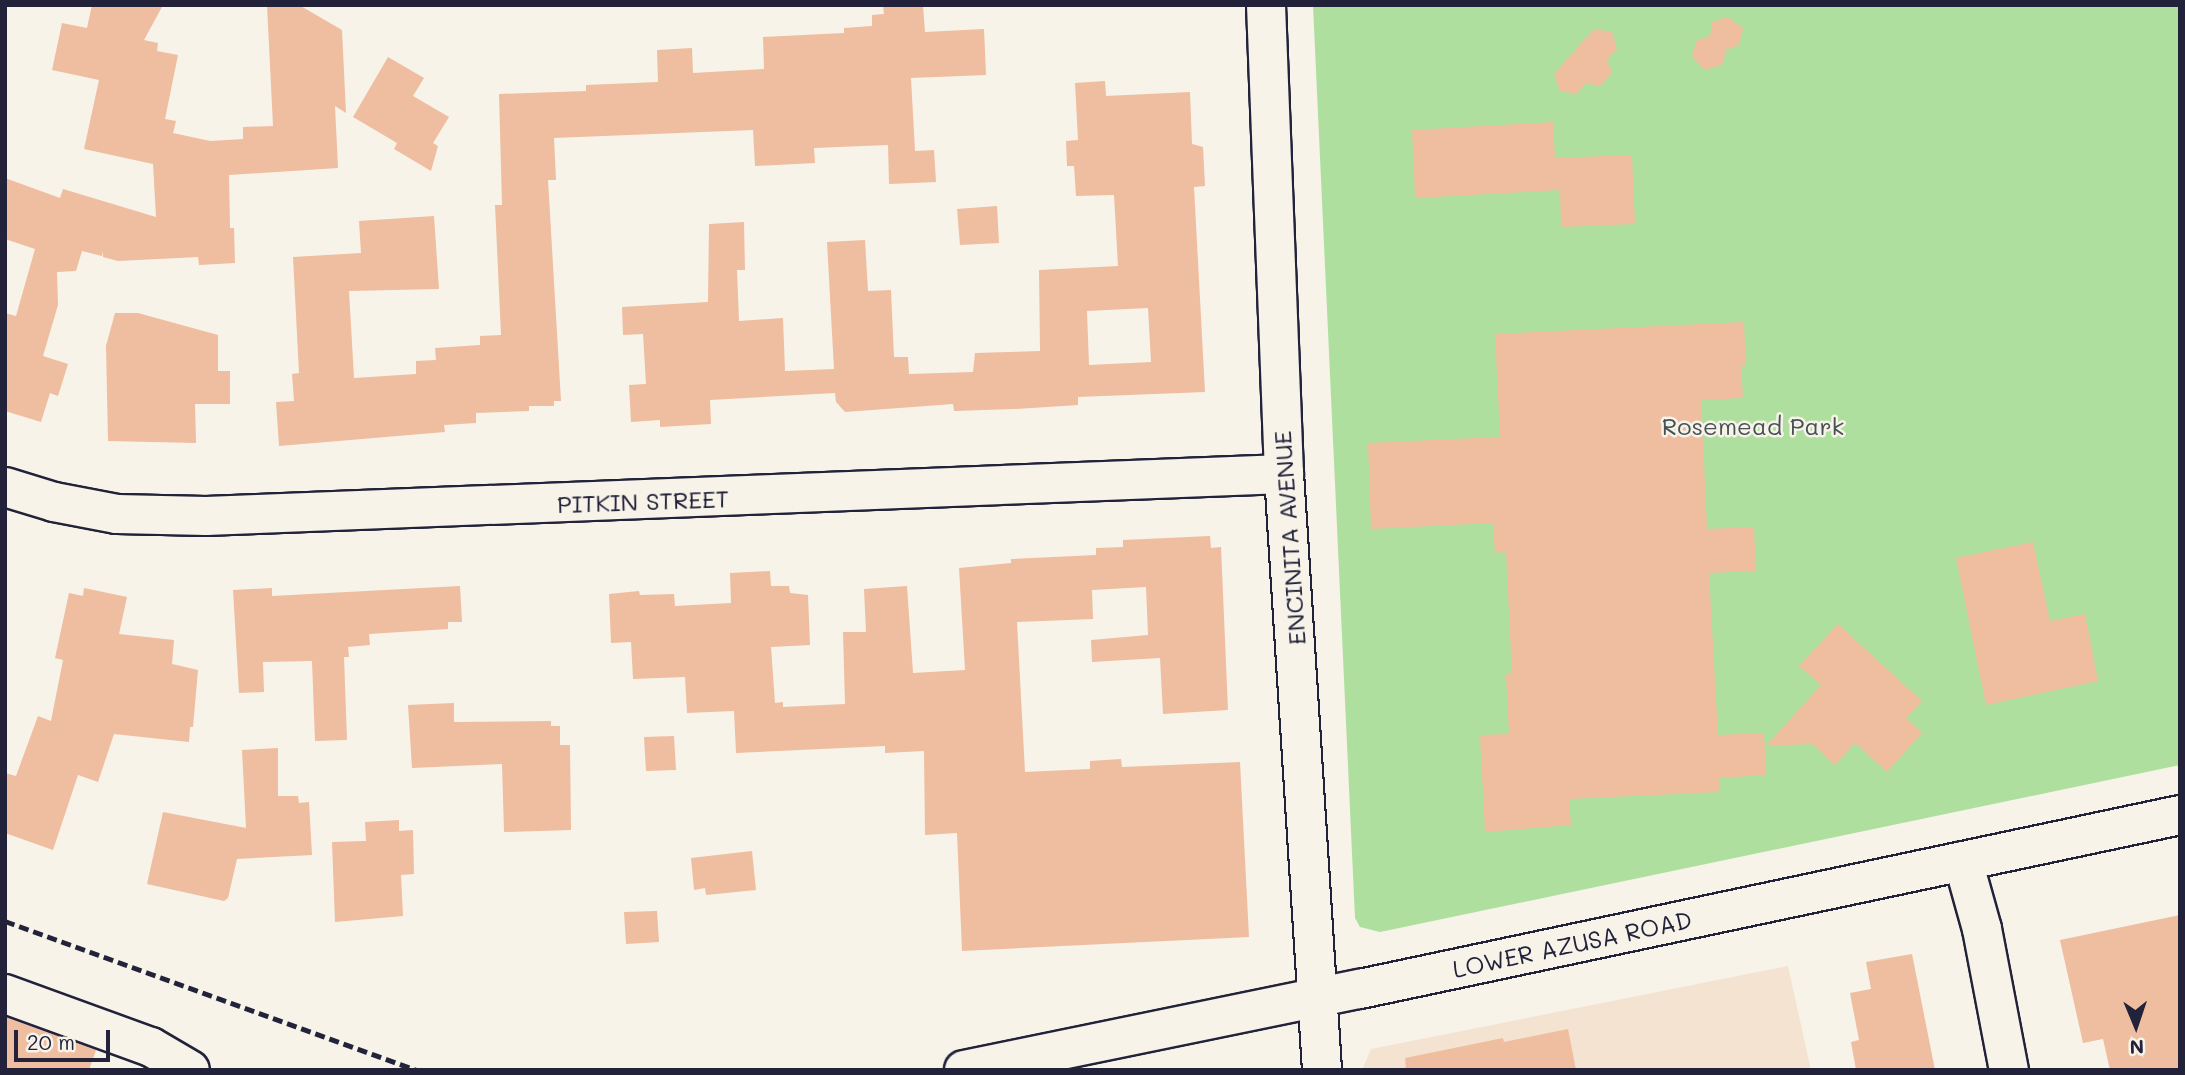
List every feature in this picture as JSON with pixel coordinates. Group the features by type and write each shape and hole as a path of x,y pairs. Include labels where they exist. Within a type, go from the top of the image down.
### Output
{"street":[{"name":"ENCINITA AVENUE","path":"1266,5 1284,474 1322,1070"},
{"name":"PITKIN STREET","path":"5,487 54,502 117,514 196,517 1284,474"},
{"name":"LOWER AZUSA ROAD","path":"964,1070 1318,998 2180,815"},
{"path":"1963,861 1982,929 2010,1070"},
{"path":"5,994 151,1047 190,1070"}],"shaded area":[{"path":"1788,966 1811,1070 1362,1070 1371,1049"}],"green space":[{"name":"Rosemead Park","path":"1313,5 2180,5 2180,765 1380,932 1360,927 1355,918"}],"building":[{"path":"92,5 163,5 144,40 158,43 157,51 178,55 165,119 176,121 173,133 210,141 243,139 243,127 273,126 267,5 299,5 342,30 346,113 335,106 338,168 229,175 230,228 234,228 235,263 199,265 198,257 118,261 103,257 103,251 102,256 82,251 76,271 57,272 58,305 43,356 68,364 58,396 50,393 41,422 5,411 5,313 16,316 35,249 5,239 5,178 60,198 63,189 156,217 153,164 84,149 99,80 52,70 62,23 87,28"},
{"path":"883,5 923,5 925,32 984,29 986,75 911,78 915,151 934,150 936,182 889,184 888,145 814,148 815,163 755,166 753,130 554,138 556,180 548,180 561,401 554,401 554,406 529,406 529,411 476,413 476,423 444,425 445,432 279,446 276,402 294,401 292,374 299,373 293,257 361,253 359,221 434,216 439,289 349,291 354,378 416,374 416,361 436,360 435,348 480,345 480,336 501,335 495,205 502,205 499,94 586,91 586,85 658,82 657,50 692,48 693,73 764,69 763,37 844,33 844,28 872,26 872,15 884,14"},
{"path":"1728,17 1743,28 1739,45 1726,50 1723,64 1705,70 1692,57 1696,41 1710,36 1712,22"},
{"path":"1594,29 1612,32 1617,49 1607,60 1612,73 1600,86 1586,83 1577,94 1560,91 1554,74"},
{"path":"388,57 424,78 413,96 449,117 433,143 438,146 431,171 394,149 397,143 353,117"},
{"path":"1105,81 1106,96 1190,92 1192,144 1203,147 1205,186 1194,187 1205,392 1078,397 1078,405 1014,409 954,411 953,404 845,412 836,402 835,393 710,400 711,424 660,427 660,420 631,422 629,385 646,384 643,334 623,335 622,307 708,302 709,224 744,222 745,270 737,270 739,321 783,318 785,371 834,369 827,242 865,240 868,291 891,290 894,357 908,357 909,374 973,372 975,353 1040,351 1039,270 1118,266 1114,195 1076,196 1074,166 1067,166 1066,141 1078,140 1075,83","holes":["1148,308 1151,362 1089,365 1087,311"]},
{"path":"1553,122 1555,158 1632,155 1635,224 1561,227 1560,190 1415,198 1412,130"},
{"path":"997,206 999,243 960,245 957,209"},
{"path":"115,313 138,313 218,335 218,371 230,371 230,404 195,404 196,443 108,441 106,346"},
{"path":"1744,322 1746,366 1741,366 1743,398 1701,400 1707,529 1754,527 1756,571 1709,573 1718,735 1764,733 1766,775 1719,778 1719,792 1569,799 1571,825 1485,832 1480,735 1509,734 1506,674 1512,674 1506,552 1495,553 1493,523 1371,529 1368,443 1500,437 1495,334"},
{"path":"1210,536 1211,548 1221,547 1228,710 1163,714 1160,658 1092,662 1091,640 1148,635 1146,587 1092,590 1093,619 1017,622 1025,772 1090,769 1090,761 1121,759 1122,767 1240,762 1249,937 962,951 957,833 925,835 924,751 885,753 885,746 736,753 734,711 687,713 685,677 633,679 631,642 611,643 609,594 639,591 640,595 674,594 675,606 731,603 730,573 770,571 771,586 789,586 790,593 808,595 810,645 771,647 775,703 783,702 783,707 845,704 843,632 866,632 864,589 907,586 913,673 965,670 959,568 1011,563 1011,559 1096,555 1096,548 1123,547 1123,540"},
{"path":"2033,542 2050,621 2085,614 2098,681 1986,705 1956,558"},
{"path":"460,586 462,622 448,622 448,629 369,634 370,645 348,647 349,657 344,657 347,740 315,741 312,661 263,662 264,692 239,693 233,590 272,588 272,596"},
{"path":"84,588 127,597 119,634 174,640 172,664 198,670 193,727 190,727 189,742 114,734 98,782 78,775 53,850 5,833 5,773 16,776 38,716 51,721 63,660 55,658 69,593 83,596"},
{"path":"1838,624 1922,701 1906,718 1922,733 1887,772 1855,743 1835,765 1812,744 1766,746 1821,685 1799,666"},
{"path":"454,703 454,722 551,721 551,726 560,726 560,745 570,745 571,830 504,832 502,764 412,768 408,705"},
{"path":"674,736 676,770 646,771 644,737"},
{"path":"278,748 278,796 298,796 299,803 309,802 312,855 237,859 228,898 224,901 147,884 163,812 246,828 242,750"},
{"path":"399,820 399,831 413,830 414,874 401,875 403,916 335,922 332,842 366,841 365,822"},
{"path":"752,851 756,890 706,895 705,888 694,890 691,858"},
{"path":"657,911 659,942 626,944 624,912"},
{"path":"2180,915 2180,1070 2110,1070 2103,1039 2083,1043 2060,940"},
{"path":"1912,954 1935,1070 1856,1070 1851,1042 1859,1040 1850,993 1871,989 1866,962"},
{"path":"5,1017 96,1050 89,1070 5,1070"},
{"path":"1568,1029 1576,1070 1406,1070 1405,1058 1503,1038 1504,1042"}],"railway":[{"path":"5,921 417,1070"}]}
